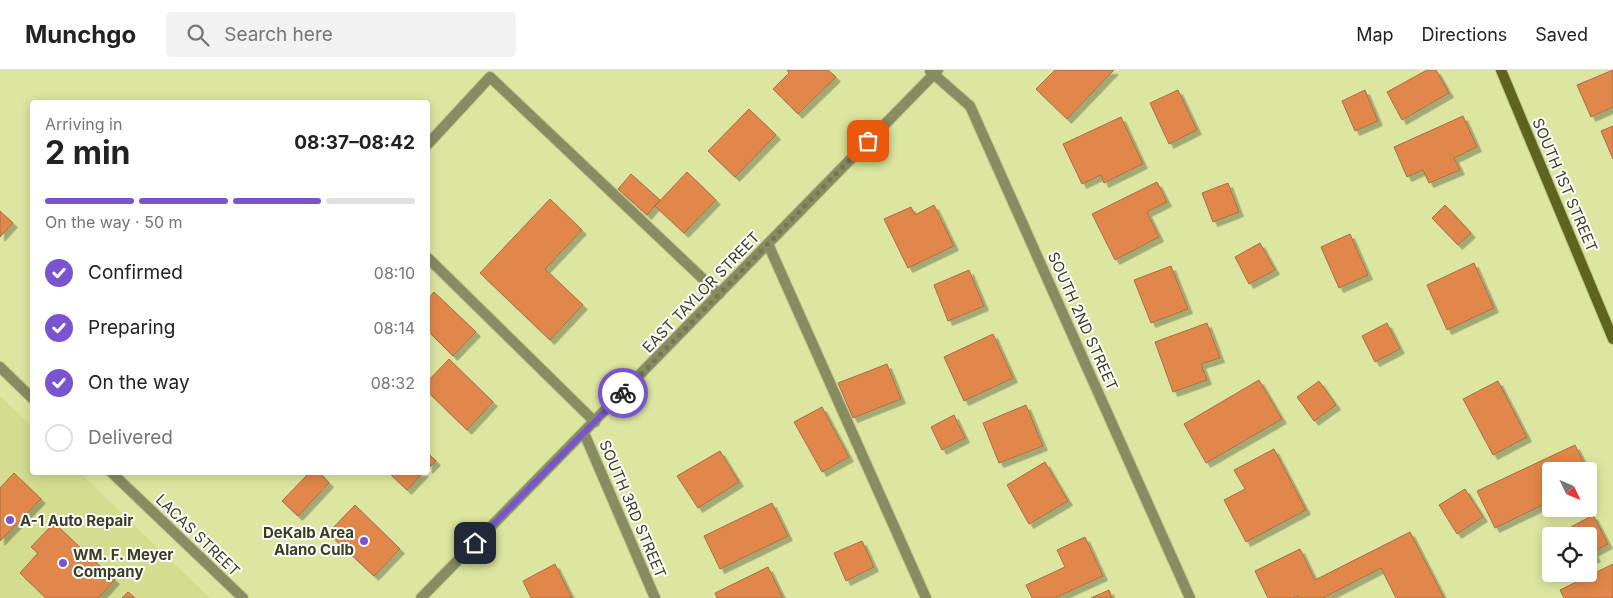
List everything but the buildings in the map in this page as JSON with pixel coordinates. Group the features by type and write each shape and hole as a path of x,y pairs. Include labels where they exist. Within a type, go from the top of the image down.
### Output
{"street":[{"name":"SOUTH 1ST STREET","path":"1501,70 1613,339"},
{"name":"EAST TAYLOR STREET","path":"421,598 720,294 933,71"},
{"name":"SOUTH 2ND STREET","path":"933,71 970,106 1190,598"},
{"path":"430,142 490,77 720,294"},
{"path":"768,244 926,598"},
{"path":"430,260 595,422"},
{"path":"0,367 30,396"},
{"name":"SOUTH 3RD STREET","path":"584,433 655,598"},
{"name":"LACAS STREET","path":"114,475 243,598"}],"shaded area":[{"path":"0,396 30,425 30,475 82,475 210,598 0,598"}],"way so far":[{"path":"623,393 868,141"}],"place":[{"name":"A-1 Auto Repair","path":"10,520"},
{"name":"DeKalb Area Alano Culb","path":"364,541"},
{"name":"WM. F. Meyer Company","path":"63,563"}],"route":[{"path":"475,543 623,393"}]}
